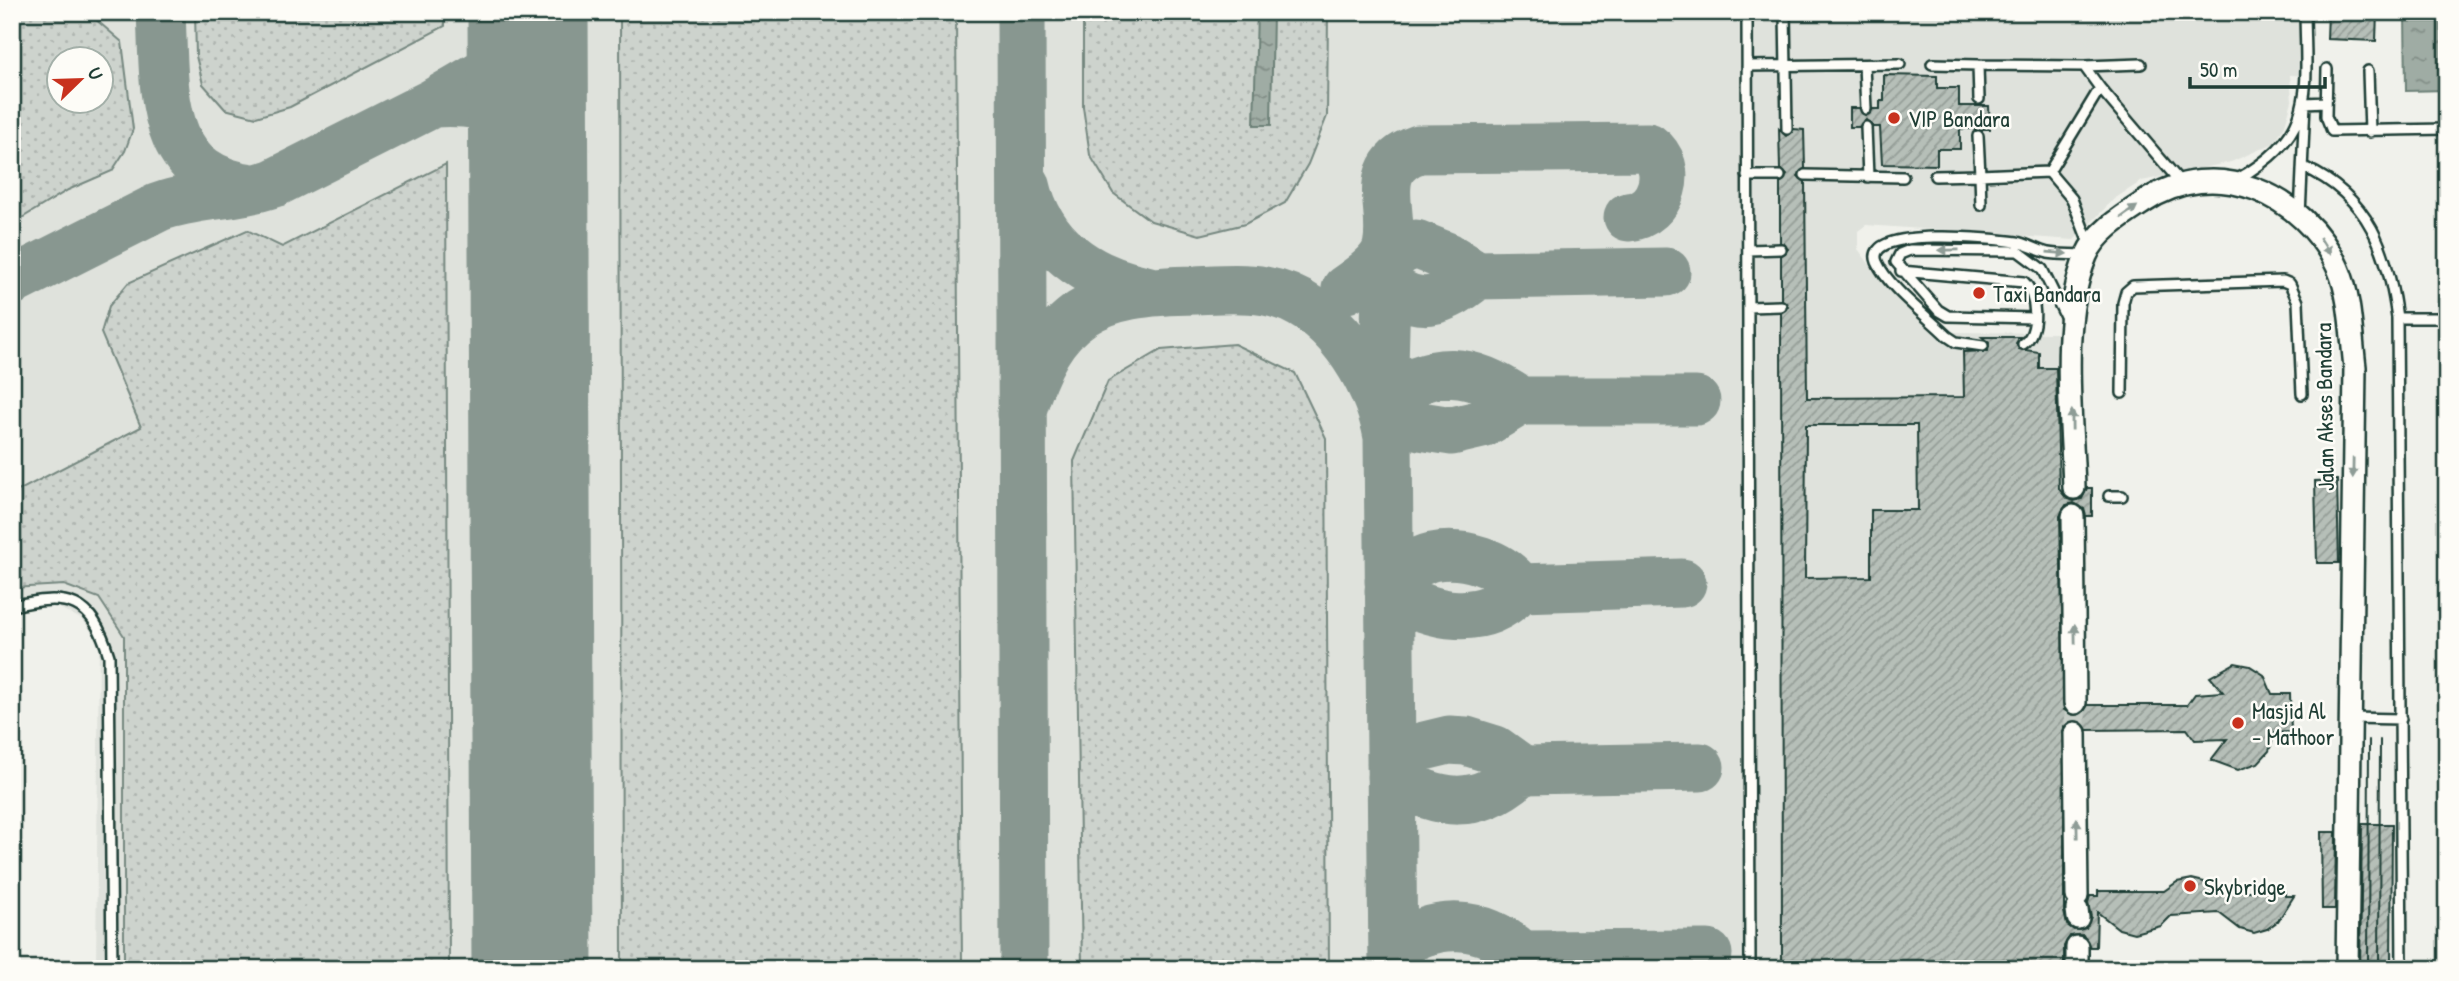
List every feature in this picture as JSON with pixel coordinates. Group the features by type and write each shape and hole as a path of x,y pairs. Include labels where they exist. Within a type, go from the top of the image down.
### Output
{"street":[{"name":"Jalan Akses Bandara","path":"2089,251 2124,215 2152,196 2181,183 2234,181 2260,189 2301,216 2319,237 2339,269 2348,308 2355,367 2347,969"},
{"path":"2074,488 2072,329 2089,251"},
{"path":"2073,516 2076,702"},
{"path":"2075,733 2077,908"},
{"path":"2077,947 2077,969"}],"lane":[{"path":"1750,969 1747,13 1825,12"},
{"path":"2249,12 2305,13 2305,167 2301,216"},
{"path":"1785,13 1787,129"},
{"path":"1747,66 1900,64"},
{"path":"1932,64 2141,65"},
{"path":"1864,65 1866,109"},
{"path":"1978,65 1979,99"},
{"path":"2084,66 2181,183"},
{"path":"2327,69 2327,125 2332,131 2370,132 2434,128 2447,130"},
{"path":"2368,71 2370,132"},
{"path":"2049,172 2100,88"},
{"path":"2305,103 2326,102"},
{"path":"2234,181 2276,154 2292,131 2305,103"},
{"path":"1866,127 1868,177"},
{"path":"1978,136 1981,205"},
{"path":"2305,167 2340,187 2367,218 2385,256 2397,318 2402,969"},
{"path":"1935,176 2049,172"},
{"path":"1983,346 1956,342 1947,336 1886,276 1876,260 1877,250 1890,240 1948,238 2018,243 2048,253 2089,251 2072,199 2049,172"},
{"path":"1805,175 1903,177"},
{"path":"1747,176 1780,176"},
{"path":"1748,250 1780,249"},
{"path":"2034,318 1948,316 1938,310 1901,271 1896,262 1900,254 1910,250 2018,251 2042,269 2072,329"},
{"path":"1901,271 2024,282 2031,291 2034,331 2023,344"},
{"path":"2122,393 2123,303 2126,292 2133,286 2283,281 2290,284 2298,302 2302,394"},
{"path":"1748,307 1781,306"},
{"path":"2397,318 2447,318"},
{"path":"2109,496 2122,496"},
{"path":"12,607 43,599 64,601 87,610 101,628 109,656 113,969"},
{"path":"2350,718 2401,719"}],"shaded area":[{"path":"12,12 2311,12 2310,76 2290,75 2292,101 2285,125 2274,143 2231,162 2142,181 2114,199 2074,240 1866,225 1858,231 1858,249 1879,277 1935,332 2061,333 2064,969 96,969 99,642 83,620 48,602 12,612"},
{"path":"12,12 87,12 122,42 133,129 125,151 112,171 68,190 12,224"},
{"path":"195,12 445,12 445,26 290,107 256,117 225,109 203,84 196,56"},
{"path":"620,12 956,12 962,969 622,969"},
{"path":"1083,12 1328,12 1327,116 1308,164 1285,203 1245,224 1200,235 1151,221 1113,193 1090,155 1083,107"},
{"path":"446,164 449,969 124,969 124,636 99,598 64,585 12,588 12,494 141,427 101,333 109,306 128,283 247,230 282,247"},
{"path":"1234,344 1295,373 1326,438 1329,969 1082,969 1074,461 1108,381 1161,350"}],"water":[{"path":"1257,12 1273,12 1271,125 1254,125"},
{"path":"2405,12 2447,12 2447,90 2406,91"}],"building":[{"path":"2328,12 2377,12 2376,41 2327,39"},
{"path":"1884,75 1937,76 1937,88 1959,88 1959,106 1989,106 1990,129 1960,129 1960,149 1937,149 1937,165 1882,164 1880,127 1873,127 1866,120 1859,127 1850,127 1850,108 1859,108 1866,116 1873,109 1880,109 1880,101 1884,101"},
{"path":"1779,129 1786,136 1794,129 1804,130 1805,168 1798,176 1805,182 1807,398 1964,397 1963,352 1988,351 1989,343 1982,337 2020,337 2016,343 2019,349 2039,352 2039,368 2056,368 2059,489 2067,499 2074,501 2082,499 2087,488 2092,488 2092,516 2086,516 2084,509 2074,503 2066,505 2060,516 2064,710 2076,716 2082,714 2088,705 2187,705 2195,694 2223,692 2210,677 2235,663 2250,666 2264,675 2272,694 2290,694 2291,732 2275,733 2269,751 2258,763 2238,770 2211,760 2227,739 2195,740 2187,729 2087,730 2082,722 2076,720 2064,726 2064,912 2067,925 2074,930 2086,928 2091,917 2088,903 2090,896 2098,896 2098,891 2164,891 2177,882 2192,879 2204,882 2214,891 2285,891 2285,896 2294,896 2278,921 2267,929 2254,933 2240,929 2219,913 2171,916 2161,926 2134,933 2119,929 2097,912 2096,947 2090,947 2083,935 2070,936 2064,946 2064,969 1782,969 1781,313 1788,306 1781,299 1781,256 1788,249 1780,242 1780,183 1787,175 1780,169","holes":["1806,425 1917,425 1918,510 1871,510 1871,577 1805,578"]},
{"path":"2337,480 2339,563 2317,563 2315,481"},
{"path":"2362,824 2392,824 2391,969 2360,969"},
{"path":"2321,832 2336,832 2335,909 2322,909"}],"taxiway":[{"path":"161,12 166,98 172,124 182,148 198,167 221,180 253,188"},
{"path":"12,281 159,207 274,183 433,103 486,72 516,39 523,12"},
{"path":"1021,12 1024,969"},
{"path":"433,103 477,105 492,109 504,117 519,143 529,184"},
{"path":"1346,289 1370,271 1385,253 1389,233 1386,190 1388,178 1393,167 1403,157 1419,149 1648,147 1657,156 1661,166 1661,188 1657,199 1649,208 1628,217"},
{"path":"1026,185 1042,225 1054,242 1069,256 1105,277 1146,290"},
{"path":"1366,279 1401,250 1416,244 1448,257 1477,275 1666,272"},
{"path":"1383,408 1387,248"},
{"path":"1374,273 1400,294 1424,301 1450,294 1477,275"},
{"path":"1021,414 1046,351 1062,330 1082,314 1104,303 1130,295 1161,291 1240,289 1265,291 1289,298 1311,310 1330,326 1362,367 1382,414 1388,437 1393,969"},
{"path":"1520,401 1485,381 1452,374 1419,379 1384,400 1420,426 1452,431 1482,424 1520,401 1696,401"},
{"path":"1389,581 1420,561 1432,557 1456,556 1492,565 1503,571 1520,588 1682,583"},
{"path":"1389,591 1422,607 1457,615 1490,609 1506,601 1520,588"},
{"path":"1391,763 1420,747 1449,740 1466,741 1495,750 1523,770 1700,767"},
{"path":"1391,777 1426,794 1458,800 1490,793 1523,770"},
{"path":"1393,949 1425,932 1459,927 1491,935 1522,955 1708,954"}],"runway":[{"path":"528,12 532,969"}],"tunnel":[{"path":"2075,703 2075,733"}],"tram line":[{"path":"2368,969 2369,740"},
{"path":"2379,969 2380,740"}],"place":[{"name":"VIP Bandara","path":"1894,118"},
{"name":"Taxi Bandara","path":"1979,293"},
{"name":"Masjid Al - Mathoor","path":"2238,723"},
{"name":"Skybridge","path":"2190,886"}]}
